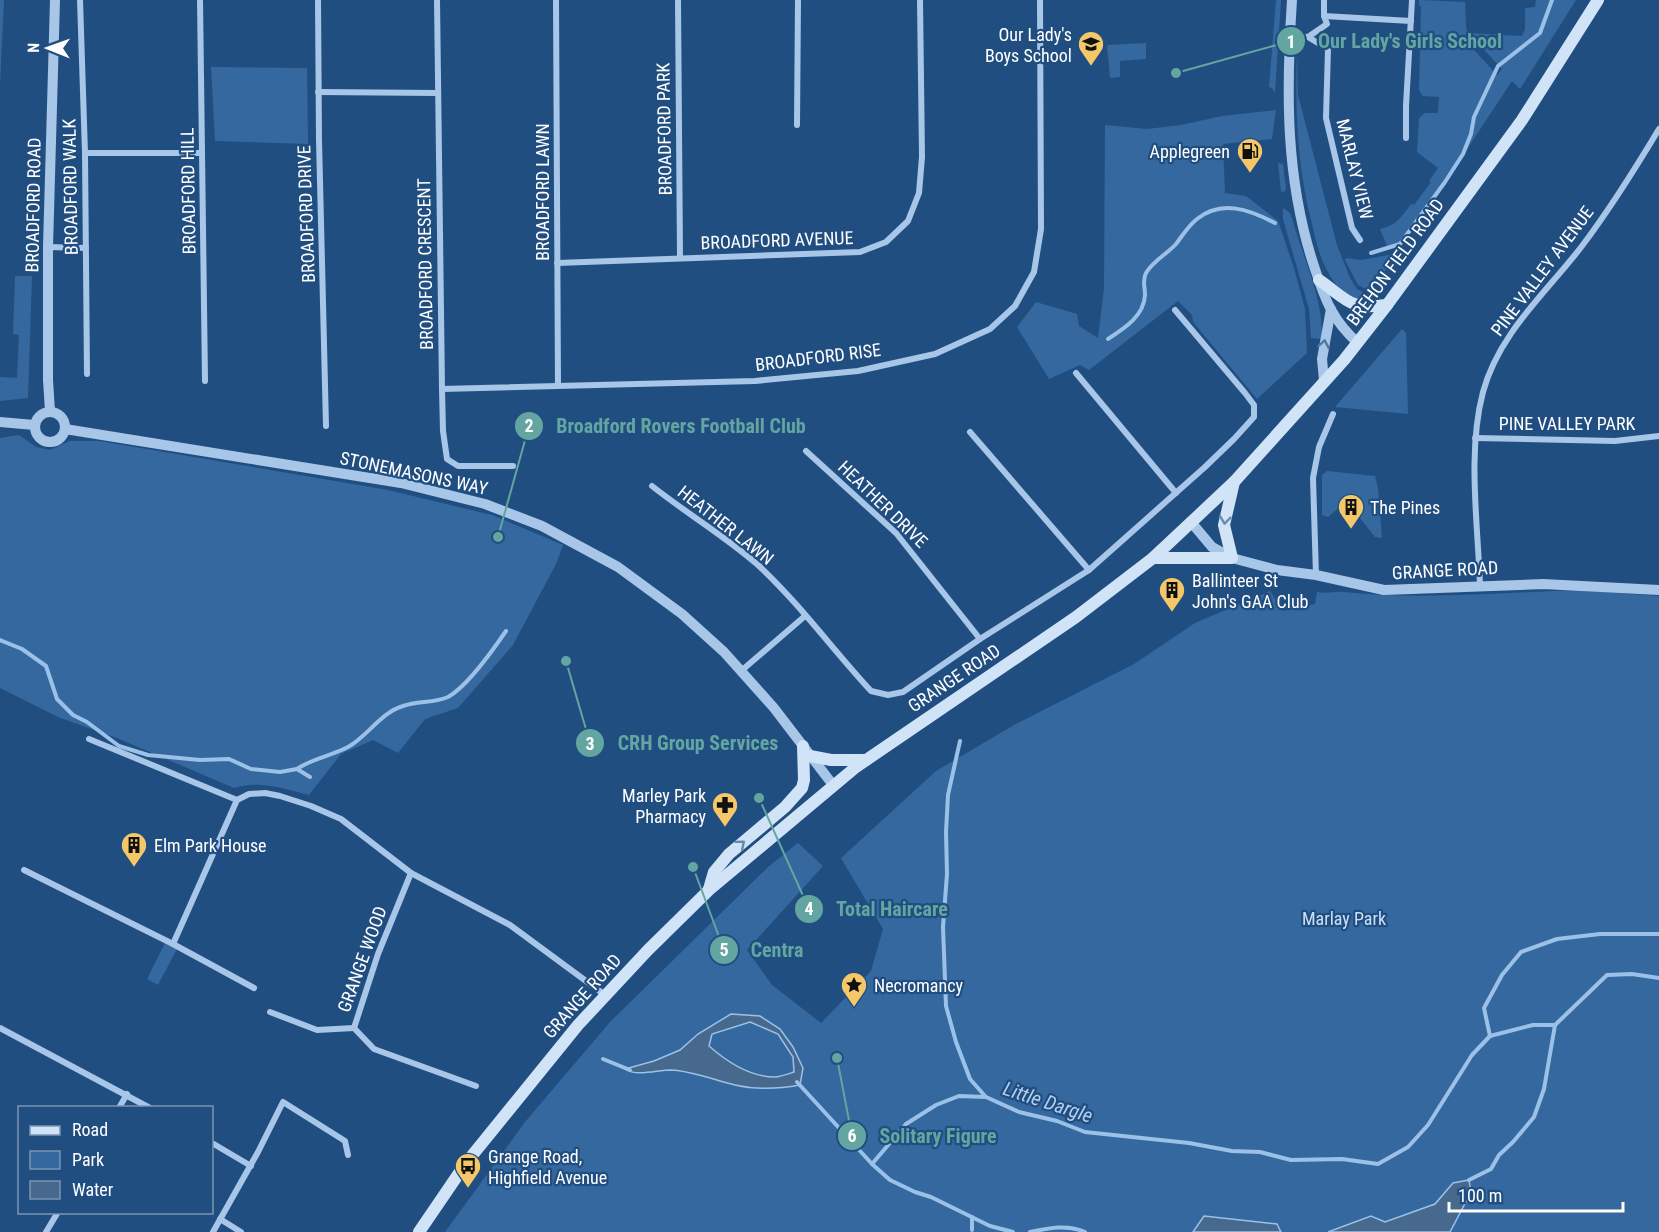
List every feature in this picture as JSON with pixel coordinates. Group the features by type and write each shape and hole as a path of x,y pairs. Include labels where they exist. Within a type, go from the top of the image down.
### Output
{"main road":[{"name":"BREHON FIELD ROAD","path":"1191,522 1234,482 1358,343 1522,120 1598,0"},
{"path":"1319,280 1350,304 1362,307 1387,305"},
{"path":"1153,558 1232,558 1224,525 1234,482"},
{"name":"GRANGE ROAD","path":"419,1232 466,1163 511,1105 605,995 709,890 833,785 1076,617 1153,558 1191,522"},
{"path":"709,890 714,872 729,854 797,796 804,780 807,751 831,760 866,760"}],"street":[{"name":"BROADFORD ROAD","path":"50,411 48,247 55,0"},
{"name":"BROADFORD WALK","path":"80,0 85,153 87,374"},
{"name":"BROADFORD HILL","path":"200,0 205,381"},
{"name":"BROADFORD DRIVE","path":"318,0 318,92 327,426"},
{"name":"BROADFORD CRESCENT","path":"437,0 442,388 443,431 447,459 458,466 513,466"},
{"name":"BROADFORD LAWN","path":"556,0 558,384"},
{"name":"BROADFORD PARK","path":"678,0 680,258"},
{"path":"797,125 798,0"},
{"name":"BROADFORD AVENUE","path":"557,263 860,252 886,242 908,221 919,193 922,157 920,0"},
{"name":"BROADFORD RISE","path":"442,388 755,381 858,371 935,354 990,330 1015,306 1034,272 1041,229 1040,0"},
{"path":"1292,0 1288,108 1291,164 1305,237 1331,309 1341,328 1358,343"},
{"path":"1290,36 1308,37 1327,24 1324,16 1324,0"},
{"path":"1406,138 1412,0"},
{"path":"1324,16 1411,21"},
{"name":"MARLAY VIEW","path":"1308,37 1328,49 1326,118 1352,228 1360,240"},
{"path":"318,92 437,93"},
{"name":"PINE VALLEY AVENUE","path":"1480,586 1476,438 1484,391 1491,369 1510,333 1594,229 1659,129"},
{"path":"85,153 202,153"},
{"path":"48,247 86,248"},
{"path":"1324,380 1322,359 1331,309"},
{"path":"980,639 1089,570 1176,493 1254,417 1254,405 1175,310"},
{"path":"1076,374 1176,493"},
{"path":"50,411 60,415 65,429 57,440 48,442 43,441 36,434 34,425 38,417 50,411"},
{"path":"1316,575 1313,477 1319,447 1333,414"},
{"path":"0,422 34,425"},
{"name":"STONEMASONS WAY","path":"65,429 389,481 485,504 565,537 626,572 682,614 724,652 774,708 833,785"},
{"path":"970,432 1089,570"},
{"name":"PINE VALLEY PARK","path":"1476,438 1615,441 1659,436"},
{"name":"HEATHER DRIVE","path":"806,451 896,534 980,639"},
{"name":"HEATHER LAWN","path":"652,486 758,566 871,691 888,695 903,692 980,639"},
{"name":"GRANGE ROAD","path":"1191,522 1212,547 1232,558 1277,570 1316,575 1384,590 1543,584 1659,590"},
{"path":"741,671 805,616"},
{"path":"88,739 237,800"},
{"path":"173,944 237,800 249,794 265,793 311,806 341,819 411,873 510,925 605,995"},
{"path":"24,870 173,944 254,988"},
{"name":"GRANGE WOOD","path":"411,873 378,954 354,1028 374,1049 476,1086"},
{"path":"270,1012 316,1030 354,1028"},
{"path":"0,1028 148,1106"},
{"path":"120,1106 127,1094"},
{"path":"213,1232 251,1166 283,1102 345,1141 348,1155"},
{"path":"213,1144 251,1166"},
{"path":"46,1232 56,1214"},
{"path":"220,1219 241,1232"}],"green space":[{"path":"0,0 4,0 0,85"},
{"path":"1276,0 1281,0 1275,93 1269,87"},
{"path":"1419,0 1465,2 1468,33 1522,36 1525,29 1525,8 1535,7 1536,0 1576,0 1520,89 1512,81 1403,241 1387,246 1380,229 1394,223 1411,204 1414,205 1438,168 1417,152 1419,118 1425,113 1438,113 1439,97 1423,96 1419,90 1421,6 1419,6","holes":["1473,38 1502,69 1497,75 1466,41"]},
{"path":"1146,43 1146,59 1120,61 1120,77 1110,78 1107,45"},
{"path":"1297,52 1298,95 1337,245 1350,278 1357,289 1363,292 1361,301 1344,292 1335,283 1323,261 1315,237 1306,199 1300,157 1296,94"},
{"path":"211,67 307,68 308,144 215,141"},
{"path":"1276,110 1272,139 1223,144 1225,193 1246,196 1278,221 1305,309 1307,353 1257,399 1193,322 1192,315 1178,301 1089,370 1080,365 1049,379 1017,327 1036,302 1077,314 1079,326 1098,338 1104,288 1105,125 1147,129 1181,125 1222,116"},
{"path":"1278,163 1283,164 1286,188 1281,192"},
{"path":"1283,208 1290,213 1312,278 1320,310 1321,339 1311,338 1309,309 1283,219"},
{"path":"1394,254 1396,257 1375,284 1366,289 1358,285 1345,260 1346,258 1361,260"},
{"path":"15,276 32,276 28,398 0,401 0,377 17,378 19,335 13,334"},
{"path":"1402,329 1406,333 1408,414 1335,407"},
{"path":"19,435 36,447 50,450 70,441 99,441 388,490 492,515 563,545 556,564 513,645 458,708 425,719 398,753 373,740 341,754 309,795 263,785 234,788 117,738 58,717 0,688 0,438"},
{"path":"1327,471 1375,476 1382,538 1375,537 1349,504 1342,505 1328,517 1322,515 1322,475"},
{"name":"Marlay Park","path":"1576,590 1659,596 1659,1232 445,1232 525,1122 610,1022 768,867 798,843 823,866 747,950 772,985 821,1023 871,971 883,929 841,858 936,771 1014,725 1134,664 1195,623 1270,591 1283,611 1315,604 1317,592 1431,596"},
{"path":"166,941 178,947 158,985 147,979"}],"water":[{"path":"731,1014 760,1016 780,1029 793,1047 803,1068 800,1085 751,1088 679,1071 635,1073 625,1069 654,1061 680,1050 698,1034","holes":["750,1022 778,1034 793,1057 794,1072 775,1077 748,1071 709,1046 712,1034"]},
{"path":"1469,1180 1471,1192 1450,1232 1328,1232 1371,1216 1385,1222 1435,1204 1453,1183"},
{"path":"1204,1216 1277,1224 1281,1232 1193,1232"}],"waterway":[{"path":"1371,253 1400,244 1445,182 1463,154 1471,134 1474,117 1498,66 1540,33 1552,0"},
{"path":"1108,339 1127,326 1137,315 1144,302 1146,273 1176,244 1197,219 1216,209 1226,208 1256,214 1275,223"},
{"path":"297,769 348,747 395,709 408,704 448,697 456,692 472,676 506,631"},
{"name":"Little Dargle","path":"0,640 22,649 46,666 57,699 73,715 87,722 119,746 148,755 200,760 229,759 251,769 280,772 297,769 310,777"},
{"path":"960,741 948,795 946,832 947,874 943,927 946,1006 970,1079 985,1096"},
{"name":"Little Dargle","path":"1490,1036 1484,1008 1502,975 1521,952 1557,939 1600,934 1659,934"},
{"name":"Little Dargle","path":"797,1082 872,1164 906,1124 936,1105 959,1096 986,1097 1019,1112 1057,1121 1085,1132 1189,1143 1232,1151 1260,1152 1291,1160 1342,1159 1378,1164 1408,1147 1428,1125 1472,1055 1490,1036 1533,1025 1555,1025 1607,975 1632,974 1659,978"},
{"path":"1469,1180 1491,1169 1499,1155 1534,1117 1544,1089 1555,1025"},
{"name":"Little Dargle","path":"603,1059 630,1070"},
{"path":"872,1164 890,1180 990,1226 1013,1232"},
{"path":"972,1217 972,1230"},
{"path":"1030,1232 1065,1227 1085,1232"}],"place":[{"name":"Our Lady's Boys School","path":"1091,67"},
{"name":"Our Lady's Girls School","path":"1176,73"},
{"name":"Applegreen","path":"1250,174"},
{"name":"The Pines","path":"1351,530"},
{"name":"Broadford Rovers Football Club","path":"498,537"},
{"name":"Ballinteer St John's GAA Club","path":"1172,613"},
{"name":"CRH Group Services","path":"566,661"},
{"name":"Total Haircare","path":"759,798"},
{"name":"Marley Park Pharmacy","path":"725,828"},
{"name":"Centra","path":"693,867"},
{"name":"Elm Park House","path":"134,868"},
{"name":"Necromancy","path":"854,1008"},
{"name":"Solitary Figure","path":"837,1058"},
{"name":"Grange Road, Highfield Avenue","path":"468,1189"}]}
